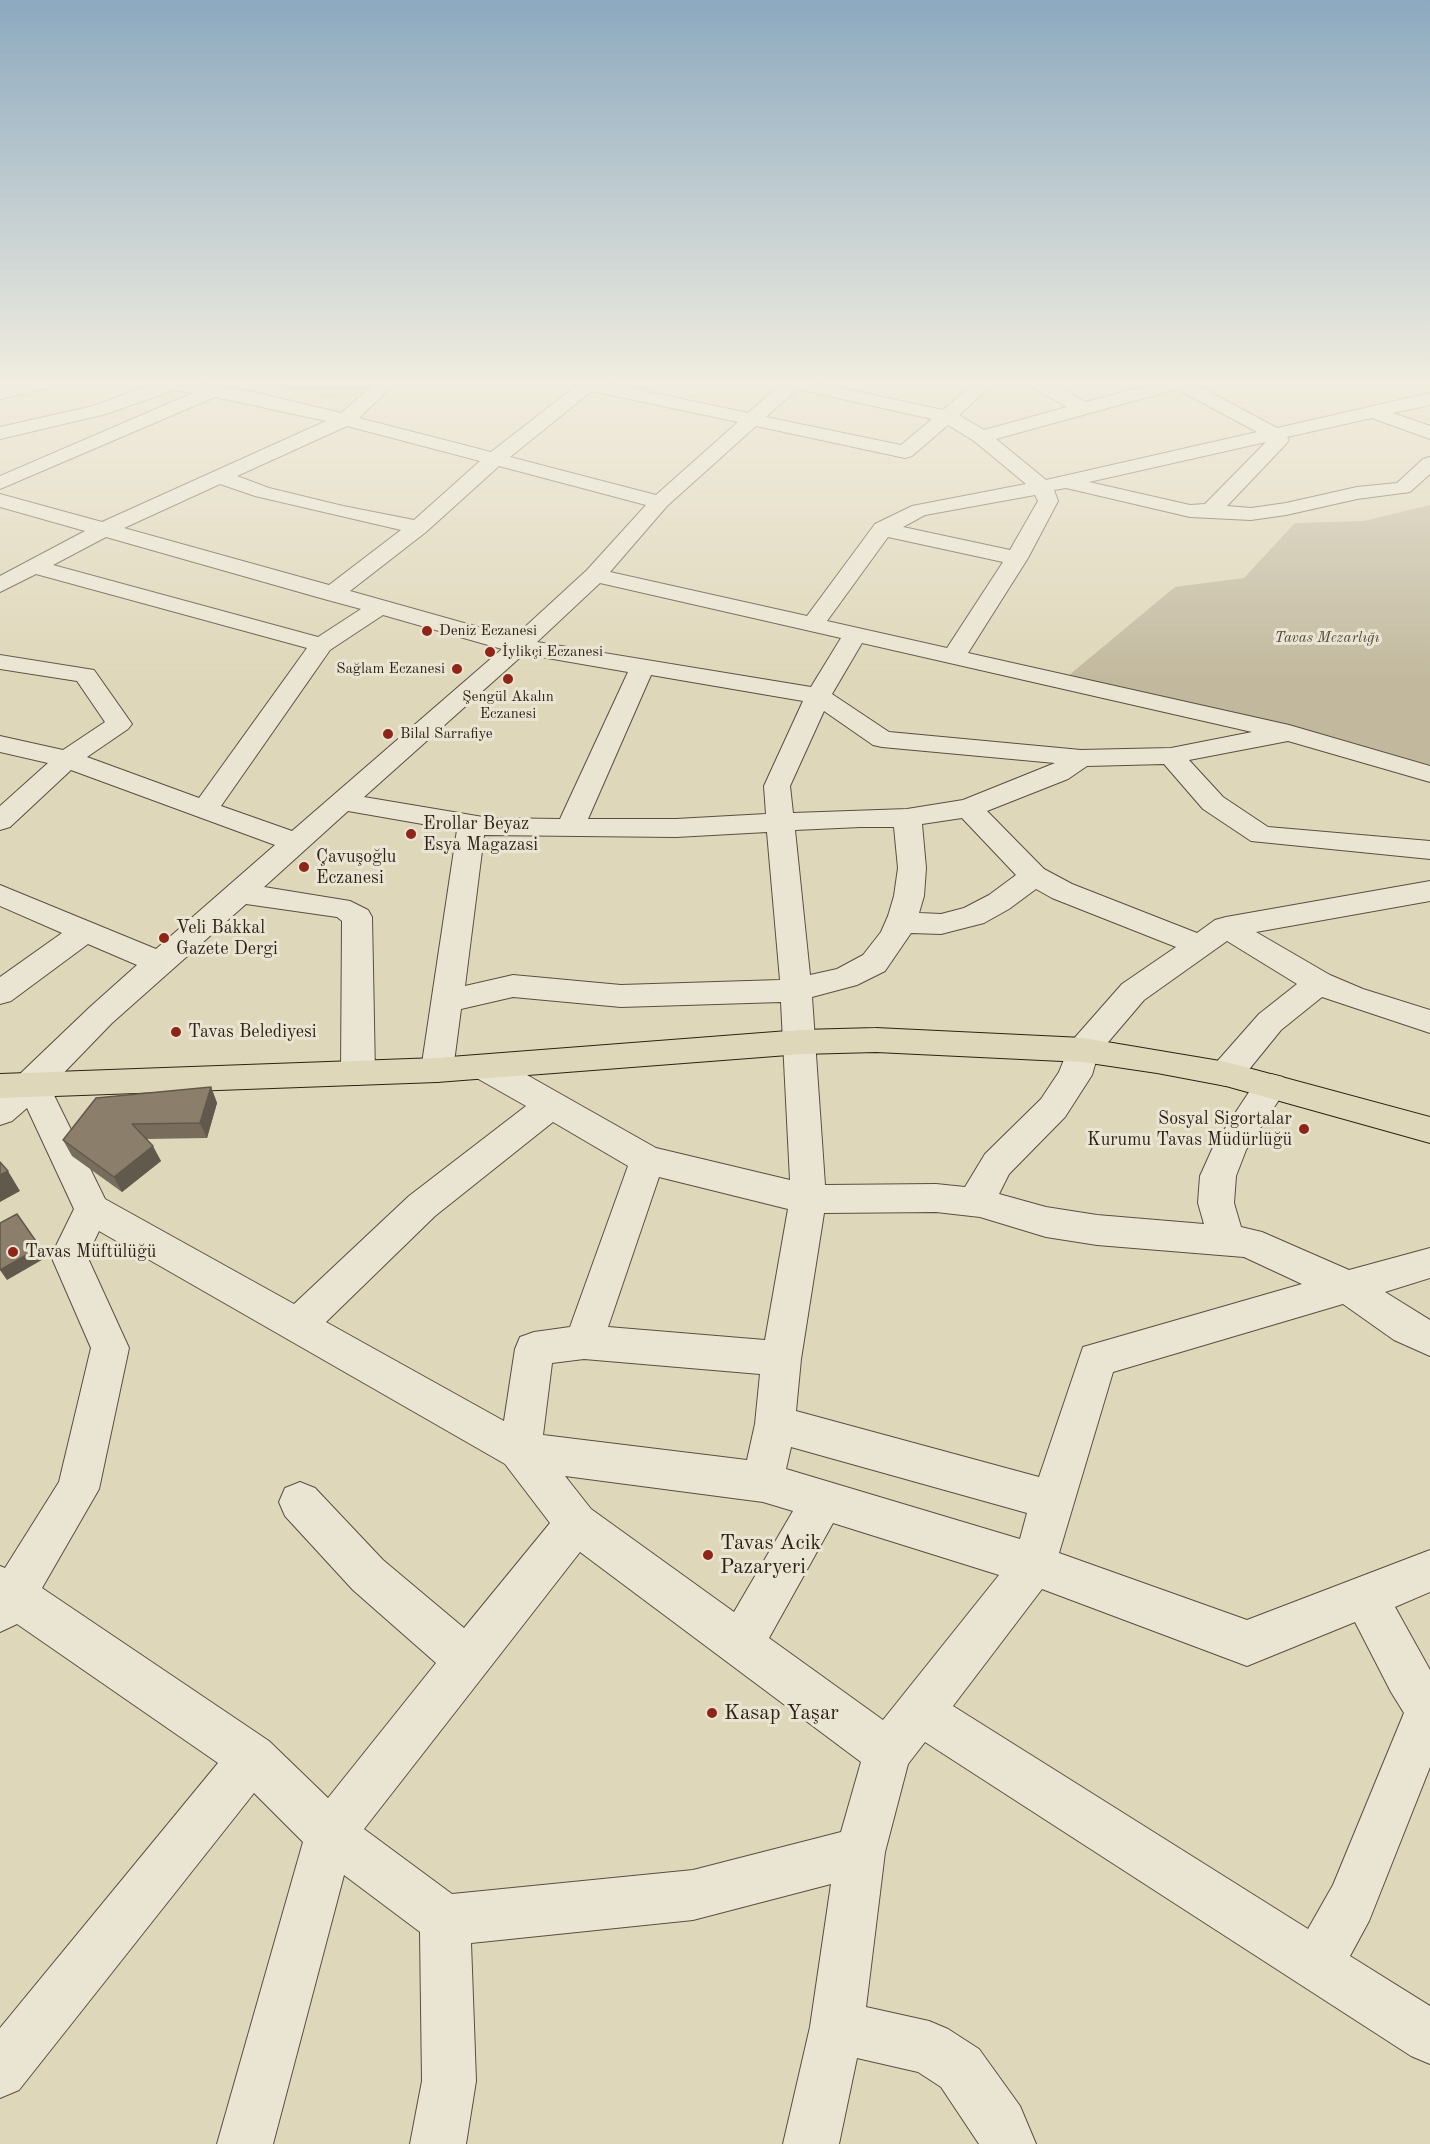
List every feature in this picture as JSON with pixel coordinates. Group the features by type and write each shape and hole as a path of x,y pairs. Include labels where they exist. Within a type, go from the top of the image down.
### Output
{"main road":[{"path":"16,1085 437,1070 801,1042 876,1040 1083,1050 1226,1074 1430,1130"}],"street":[{"path":"0,585 102,530 208,482"},
{"path":"234,482 274,495 418,527"},
{"path":"332,594 418,527 469,482"},
{"path":"586,482 660,501"},
{"path":"0,1112 16,1085 101,1015 519,646 595,575 660,501 682,482"},
{"path":"954,655 1017,558 1048,501 1042,487 1036,482"},
{"path":"813,624 883,529 919,510 1065,482"},
{"path":"1072,482 1078,486 1190,511 1213,508 1238,482"},
{"path":"1203,510 1251,514 1286,509 1357,493 1403,488 1409,482"},
{"path":"0,500 519,646 818,696 882,739 1081,758 1171,756 1289,733"},
{"path":"883,529 1017,558"},
{"path":"34,567 322,645"},
{"path":"595,575 1289,733 1430,774"},
{"path":"205,809 322,645 380,607"},
{"path":"763,1482 775,1424 781,1359 808,1199 801,1042 777,786 818,696 856,634"},
{"path":"0,662 85,675 120,724 68,759 0,821"},
{"path":"570,827 643,666"},
{"path":"0,744 68,759 296,843"},
{"path":"1171,756 1213,803 1261,835 1430,850"},
{"path":"342,802 489,827 676,828 860,818 906,818 969,808 1059,773 1081,758"},
{"path":"969,808 1034,876 1062,891 1199,945"},
{"path":"447,999 462,998 513,986 621,996 796,990 846,977 874,963 894,936 900,922 909,896 912,868 906,818"},
{"path":"437,1070 472,824"},
{"path":"900,922 941,924 973,916 999,902 1034,876"},
{"path":"980,1203 981,1191 997,1164 1066,1092 1075,1076 1083,1050 1133,992 1199,945 1226,927 1430,891"},
{"path":"239,893 347,910 357,917 358,1073"},
{"path":"0,895 160,963"},
{"path":"1226,927 1319,983 1352,997 1430,1022"},
{"path":"0,993 85,931"},
{"path":"1226,1074 1270,1022 1319,983"},
{"path":"485,1067 646,1160 808,1199 936,1198 980,1203 1046,1222 1097,1230 1176,1238 1227,1239 1249,1243 1348,1287 1408,1328 1430,1339"},
{"path":"16,1085 92,1209 520,1451 763,1482 1034,1565 1247,1644 1430,1571"},
{"path":"1227,1239 1216,1203 1218,1176 1231,1145 1271,1086"},
{"path":"298,1326 356,1267 422,1206 482,1156 551,1105"},
{"path":"584,1342 646,1160"},
{"path":"92,1209 69,1256 110,1348 78,1489 4,1598 252,1758 330,1834 444,1920 693,1896 860,1852"},
{"path":"811,2144 837,2027 860,1852 886,1752 920,1712 1034,1565 1097,1359 1430,1263"},
{"path":"781,1359 584,1342 534,1349 520,1451 576,1523 886,1752"},
{"path":"775,1424 1052,1500"},
{"path":"741,1644 823,1500"},
{"path":"300,1503 368,1575 467,1660"},
{"path":"245,2144 330,1834 576,1523"},
{"path":"1317,1964 1351,1902 1430,1710 1407,1676 1365,1596"},
{"path":"920,1712 1430,2037"},
{"path":"0,2071 252,1758"},
{"path":"438,2144 449,2081 444,1920"},
{"path":"837,2027 929,2048 960,2068 1000,2126 1008,2144"}],"green space":[{"name":"Tavas Mezarlığı","path":"1430,505 1430,769 1068,676 1175,587 1244,578 1295,523 1364,521"}],"building":[{"path":"211,1087 200,1123 132,1124 153,1146 114,1177 63,1140 96,1098"},
{"path":"0,1162 8,1171 0,1175"},
{"path":"17,1214 40,1247 0,1270 0,1223"}],"place":[{"name":"Deniz Eczanesi","path":"427,631"},
{"name":"İylikçi Eczanesi","path":"490,652"},
{"name":"Sağlam Eczanesi","path":"457,669"},
{"name":"Şengül Akalın Eczanesi","path":"508,679"},
{"name":"Bilal Sarrafiye","path":"388,734"},
{"name":"Erollar Beyaz Esya Magazasi","path":"411,834"},
{"name":"Çavuşoğlu Eczanesi","path":"304,867"},
{"name":"Veli Bakkal Gazete Dergi","path":"164,938"},
{"name":"Tavas Belediyesi","path":"176,1032"},
{"name":"Sosyal Sigortalar Kurumu Tavas Müdürlüğü","path":"1304,1129"},
{"name":"Tavas Müftülüğü","path":"13,1252"},
{"name":"Tavas Acik Pazaryeri","path":"708,1555"},
{"name":"Kasap Yaşar","path":"712,1713"}]}
